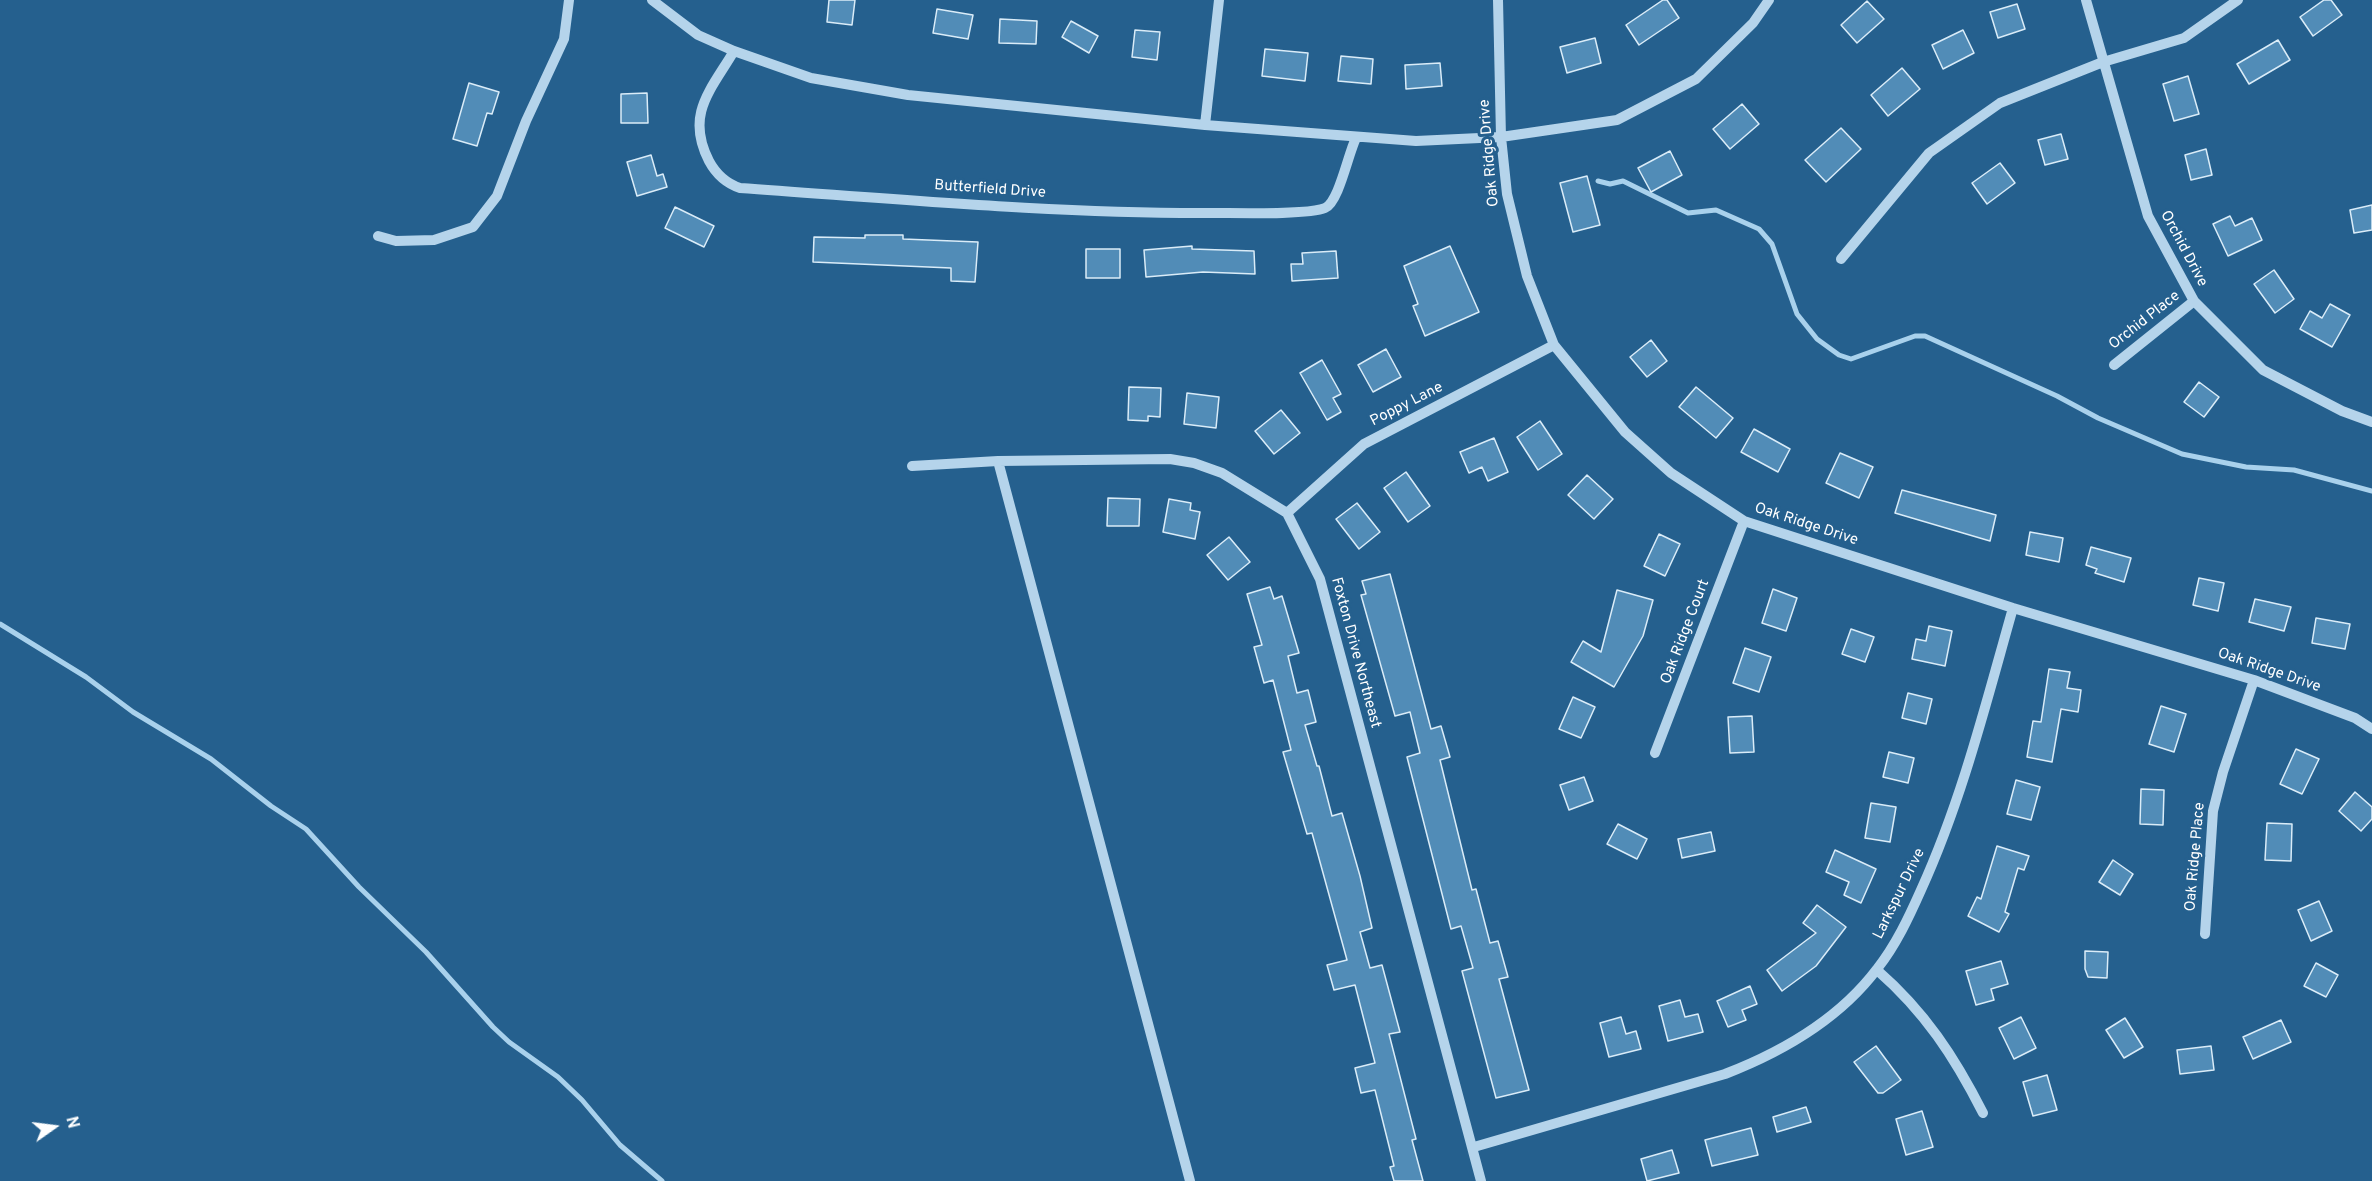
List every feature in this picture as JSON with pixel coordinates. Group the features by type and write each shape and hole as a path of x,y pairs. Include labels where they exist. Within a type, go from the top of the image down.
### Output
{"street":[{"path":"378,236 396,241 434,240 473,227 497,196 526,121 564,39 569,0"},
{"path":"652,0 698,35 734,51 811,78 908,95 1205,125 1416,141 1501,137 1617,120 1696,79 1754,23 1769,0"},
{"path":"1205,125 1219,0"},
{"name":"Oak Ridge Drive","path":"1498,0 1501,137 1514,233 1527,276 1554,345 1625,432 1671,473 1744,521 2013,608 2254,680 2355,718 2372,729"},
{"name":"Orchid Drive","path":"2086,0 2148,216 2194,301 2263,370 2342,411 2372,422"},
{"path":"1842,260 1929,153 2000,103 2103,62 2184,38 2238,0"},
{"name":"Butterfield Drive","path":"734,51 705,98 698,120 699,137 713,168 731,185 740,188 1023,208 1148,213 1254,213 1324,208 1334,199 1347,154 1356,138"},
{"name":"Orchid Place","path":"2114,365 2194,301"},
{"name":"Poppy Lane","path":"1287,513 1364,444 1554,345"},
{"path":"912,466 998,461 1170,459 1194,463 1222,472 1287,513"},
{"path":"998,461 1190,1181"},
{"name":"Foxton Drive Northeast","path":"1287,513 1320,579 1474,1147 1481,1181"},
{"name":"Oak Ridge Court","path":"1655,753 1744,521"},
{"name":"Larkspur Drive","path":"1474,1147 1725,1074 1763,1059 1798,1039 1836,1010 1877,970 1904,928 1954,810 2013,608"},
{"name":"Oak Ridge Place","path":"2205,934 2213,811 2223,772 2254,680"},
{"path":"1877,970 1904,994 1930,1024 1963,1074 1983,1113"}],"building":[{"path":"829,0 855,0 852,25 827,22"},
{"path":"1663,0 1667,0 1679,18 1639,45 1626,25"},
{"path":"2324,0 2331,0 2342,15 2313,36 2300,17"},
{"path":"1867,1 1884,19 1857,43 1841,25"},
{"path":"2017,4 2025,29 1998,38 1990,12"},
{"path":"937,9 973,15 968,39 933,33"},
{"path":"1000,19 1037,21 1036,44 999,43"},
{"path":"1071,21 1098,36 1089,53 1062,37"},
{"path":"1135,30 1160,32 1157,60 1132,57"},
{"path":"1963,30 1974,53 1943,69 1932,45"},
{"path":"1595,38 1601,63 1567,73 1560,47"},
{"path":"2278,40 2290,60 2249,84 2237,64"},
{"path":"1265,49 1308,53 1305,81 1262,76"},
{"path":"1341,56 1373,59 1371,84 1338,81"},
{"path":"1440,63 1442,86 1406,89 1405,65"},
{"path":"1902,68 1920,89 1888,116 1871,95"},
{"path":"2188,76 2199,114 2174,121 2163,84"},
{"path":"469,83 499,92 492,114 487,113 477,146 453,139"},
{"path":"647,93 648,123 621,123 621,94"},
{"path":"1742,104 1759,124 1730,149 1713,129"},
{"path":"1841,128 1861,149 1826,182 1805,160"},
{"path":"2061,134 2068,159 2045,165 2038,140"},
{"path":"2206,149 2212,175 2191,180 2185,155"},
{"path":"1670,151 1682,175 1651,192 1638,168"},
{"path":"651,155 657,176 663,174 667,187 637,196 627,162"},
{"path":"2000,163 2015,183 1987,204 1972,183"},
{"path":"1587,176 1600,225 1573,232 1560,183"},
{"path":"2372,205 2372,230 2354,233 2350,210"},
{"path":"675,207 714,226 704,247 665,228"},
{"path":"2230,216 2235,226 2252,218 2262,240 2228,256 2213,224"},
{"path":"865,235 903,235 903,239 978,242 975,282 951,281 951,268 813,262 814,237 865,238"},
{"path":"1192,246 1192,249 1254,251 1255,274 1203,272 1146,277 1144,250"},
{"path":"1450,246 1479,312 1425,336 1413,306 1418,304 1404,266"},
{"path":"1086,249 1120,249 1120,278 1086,278"},
{"path":"1336,251 1338,278 1292,281 1291,264 1303,264 1302,253"},
{"path":"2274,270 2294,299 2275,313 2254,284"},
{"path":"2330,304 2350,315 2332,347 2300,329 2310,311 2322,318"},
{"path":"1651,340 1667,361 1647,377 1630,357"},
{"path":"1386,349 1401,377 1373,392 1358,365"},
{"path":"1322,360 1341,394 1333,398 1341,412 1327,420 1300,373"},
{"path":"2199,382 2219,397 2204,417 2184,402"},
{"path":"1129,387 1161,388 1160,417 1148,416 1148,421 1128,420"},
{"path":"1696,387 1733,418 1716,438 1679,407"},
{"path":"1187,393 1219,397 1216,428 1184,424"},
{"path":"1281,410 1300,433 1274,454 1255,431"},
{"path":"1540,421 1562,454 1538,470 1517,437"},
{"path":"1754,429 1790,449 1778,472 1741,452"},
{"path":"1494,438 1508,472 1488,481 1482,467 1469,473 1460,452"},
{"path":"1840,453 1873,467 1859,498 1826,483"},
{"path":"1406,472 1430,506 1408,522 1384,488"},
{"path":"1587,475 1613,499 1594,519 1568,495"},
{"path":"1902,490 1996,515 1990,541 1895,513"},
{"path":"1108,498 1140,499 1139,526 1107,526"},
{"path":"1169,499 1191,503 1190,510 1200,512 1195,539 1163,532"},
{"path":"1357,503 1380,532 1359,549 1336,519"},
{"path":"2030,532 2063,538 2059,562 2026,555"},
{"path":"1659,534 1680,544 1665,576 1644,566"},
{"path":"1229,537 1250,562 1228,580 1207,555"},
{"path":"2091,547 2131,558 2124,582 2095,573 2097,569 2086,565"},
{"path":"1390,574 1431,729 1441,726 1450,757 1440,760 1472,890 1476,889 1490,943 1498,941 1508,977 1499,979 1529,1090 1496,1098 1462,971 1473,968 1461,926 1451,929 1407,757 1420,753 1410,712 1395,716 1361,595 1366,594 1362,581"},
{"path":"2199,578 2224,583 2218,611 2193,605"},
{"path":"1270,587 1274,599 1282,596 1299,653 1288,656 1297,693 1308,690 1316,722 1305,725 1332,816 1342,813 1360,876 1372,928 1360,932 1370,968 1382,965 1400,1032 1389,1034 1416,1139 1412,1140 1423,1181 1394,1181 1390,1167 1394,1166 1375,1090 1361,1093 1355,1068 1375,1063 1355,985 1334,990 1327,965 1347,960 1312,833 1307,834 1283,752 1291,750 1273,680 1264,683 1254,647 1262,645 1247,594"},
{"path":"1773,589 1797,598 1786,631 1762,623"},
{"path":"1617,590 1653,600 1643,636 1614,687 1571,662 1583,641 1601,652"},
{"path":"2255,599 2291,607 2284,631 2249,622"},
{"path":"2316,618 2350,624 2345,649 2312,643"},
{"path":"1929,626 1952,631 1945,666 1912,659 1916,639 1926,641"},
{"path":"1851,629 1874,637 1865,662 1842,654"},
{"path":"1745,648 1771,657 1759,692 1733,683"},
{"path":"2049,669 2070,672 2067,688 2081,690 2078,712 2061,709 2052,762 2027,757 2033,721 2041,722"},
{"path":"1908,693 1932,699 1926,724 1902,718"},
{"path":"1573,697 1595,707 1581,738 1559,729"},
{"path":"2161,706 2186,714 2174,752 2149,744"},
{"path":"1752,716 1754,752 1730,753 1728,717"},
{"path":"2296,749 2319,759 2302,794 2280,784"},
{"path":"1889,752 1914,758 1908,783 1883,777"},
{"path":"1584,777 1593,801 1569,810 1560,785"},
{"path":"2016,780 2040,787 2031,820 2007,814"},
{"path":"2141,789 2164,790 2163,825 2140,824"},
{"path":"2355,792 2372,807 2372,819 2361,831 2339,811"},
{"path":"1871,803 1896,807 1890,842 1865,838"},
{"path":"2267,823 2292,824 2291,861 2265,860"},
{"path":"1618,824 1647,839 1637,859 1607,844"},
{"path":"1711,832 1715,851 1682,858 1678,839"},
{"path":"1997,846 2029,856 2024,870 2018,868 2005,912 2009,914 1999,932 1968,916 1977,897 1981,899"},
{"path":"1835,850 1876,869 1861,903 1844,895 1849,882 1826,872"},
{"path":"2113,860 2133,874 2120,895 2099,882"},
{"path":"2319,901 2332,931 2311,941 2298,910"},
{"path":"1817,905 1846,927 1816,966 1782,991 1767,970 1816,933 1803,923"},
{"path":"2085,951 2108,952 2107,978 2088,977 2085,969"},
{"path":"2001,961 2008,984 1991,989 1994,1000 1976,1005 1966,971"},
{"path":"2316,963 2338,975 2326,997 2304,986"},
{"path":"1750,986 1757,1004 1742,1010 1746,1020 1728,1027 1717,1001"},
{"path":"1680,1000 1685,1017 1698,1014 1703,1032 1668,1041 1659,1006"},
{"path":"1621,1017 1626,1034 1636,1031 1641,1049 1609,1057 1600,1023"},
{"path":"2021,1017 2036,1048 2014,1059 1999,1028"},
{"path":"2125,1018 2143,1047 2124,1058 2106,1030"},
{"path":"2281,1020 2291,1042 2253,1059 2243,1037"},
{"path":"1876,1046 1901,1080 1883,1093 1878,1093 1854,1062"},
{"path":"2211,1046 2214,1070 2180,1074 2177,1050"},
{"path":"2047,1075 2057,1110 2033,1116 2023,1082"},
{"path":"1806,1107 1811,1122 1777,1132 1773,1117"},
{"path":"1922,1111 1933,1147 1906,1155 1896,1119"},
{"path":"1751,1128 1758,1155 1712,1166 1705,1140"},
{"path":"1672,1150 1679,1173 1647,1181 1641,1159"}],"waterway":[{"path":"1598,181 1610,184 1623,181 1688,213 1716,210 1759,229 1772,244 1797,314 1817,339 1839,355 1851,359 1915,336 1925,336 2057,396 2098,418 2182,454 2246,467 2294,470 2372,491"},
{"path":"0,624 86,677 133,712 211,759 271,806 306,829 359,887 426,952 493,1027 509,1042 558,1077 582,1100 620,1145 662,1181"}]}
